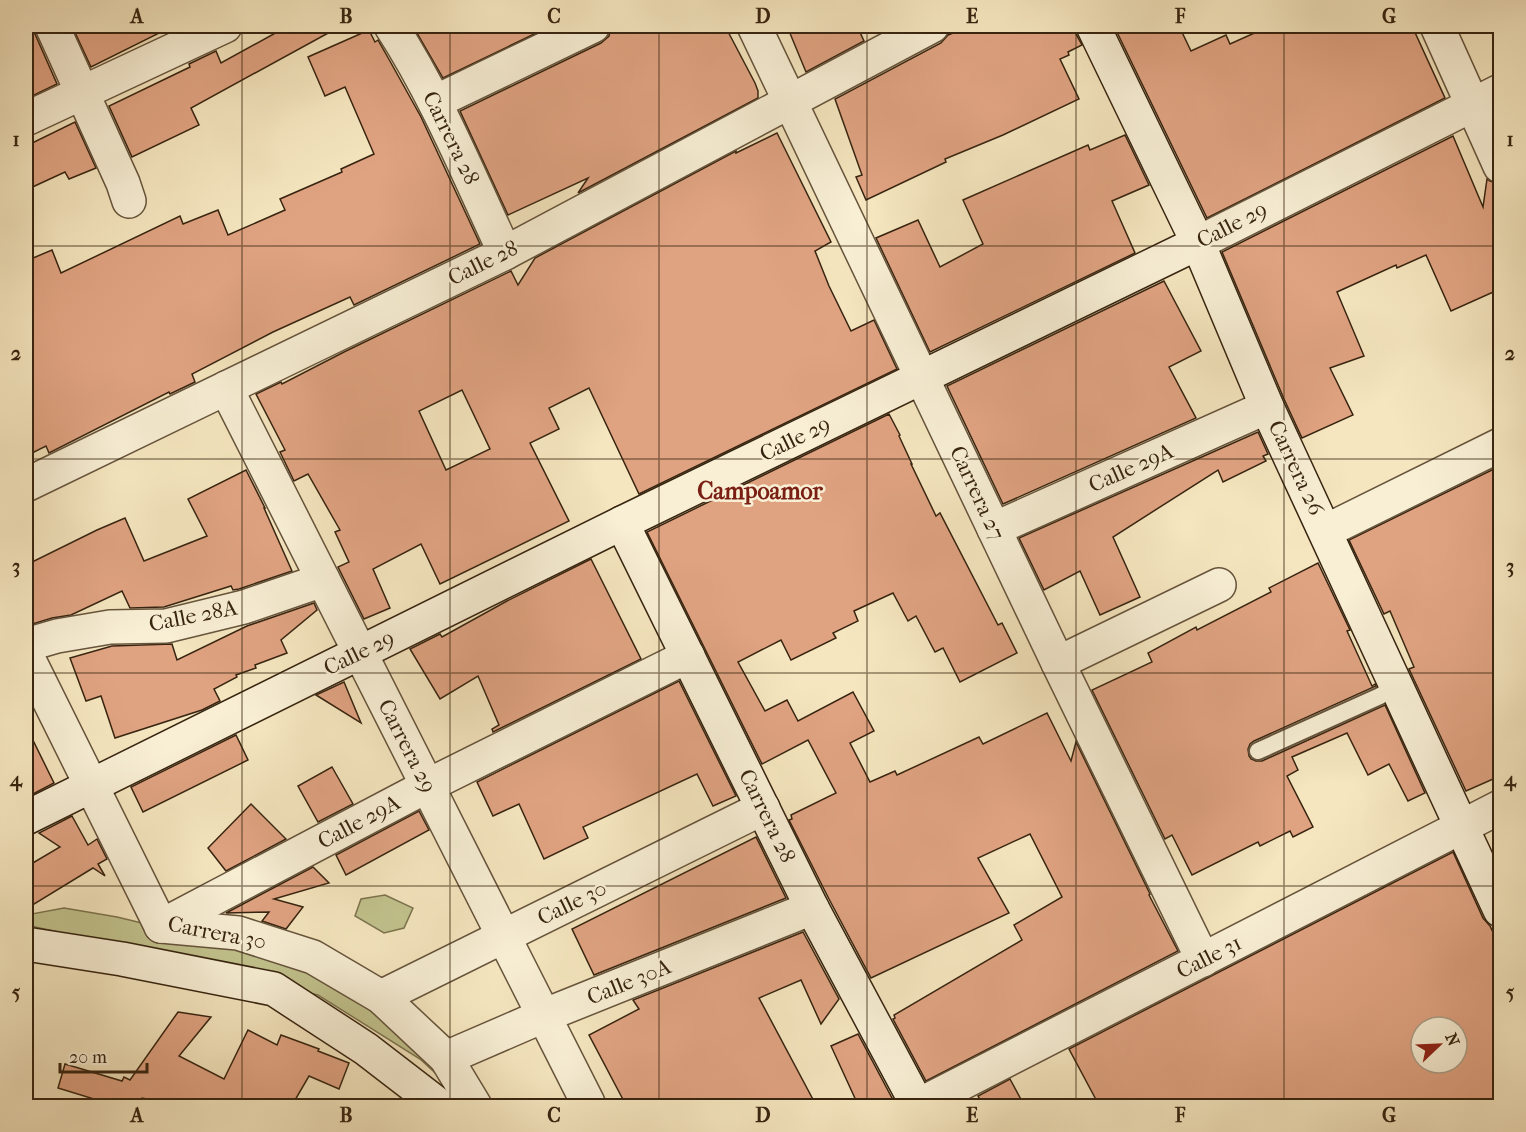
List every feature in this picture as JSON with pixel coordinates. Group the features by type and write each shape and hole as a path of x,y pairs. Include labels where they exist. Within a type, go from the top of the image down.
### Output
{"street":[{"path":"52,26 129,201"},
{"path":"26,119 225,26"},
{"name":"Carrera 28","path":"392,26 435,102 505,253"},
{"path":"435,102 593,26"},
{"name":"Carrera 27","path":"754,26 1058,663 1203,960"},
{"name":"Calle 28","path":"26,485 505,253 932,26"},
{"name":"Carrera 26","path":"1093,26 1198,243 1267,407 1500,910"},
{"path":"1437,26 1487,98 1500,166"},
{"name":"Calle 29","path":"26,818 622,523 1198,243 1487,98"},
{"name":"Carrera 29","path":"226,388 588,1103"},
{"name":"Calle 29A","path":"994,529 1267,407"},
{"path":"1326,531 1500,445"},
{"name":"Carrera 28","path":"622,523 812,908 918,1106"},
{"name":"Calle 28A","path":"26,645 57,636 110,627 166,626 244,607 323,580"},
{"path":"1058,663 1219,585"},
{"name":"Carrera 30","path":"26,654 161,926 238,933 313,957 381,997 446,1058 475,1107"},
{"name":"Calle 29A","path":"161,926 427,786 688,656"},
{"name":"Calle 31","path":"918,1106 1500,807"},
{"name":"Calle 30","path":"381,997 763,808"},
{"name":"Calle 30A","path":"446,1058 543,1016 812,908"},
{"path":"26,944 122,959 274,989 366,1049 440,1107"}],"lane":[{"path":"1258,751 1380,696 1396,686"}],"green space":[{"path":"385,895 413,908 404,928 384,933 355,916 361,899"},
{"path":"64,908 117,917 279,956 388,1009 467,1102 420,1059 318,995 163,960 81,937 26,925 26,915"}],"building":[{"path":"26,26 33,26 57,84 26,99"},
{"path":"72,26 173,26 91,67"},
{"path":"288,26 341,26 191,108 199,125 132,157 109,106 190,67 189,64 216,51 221,63"},
{"path":"413,26 551,26 443,78"},
{"path":"611,26 725,26 755,83 758,98 578,193 588,178 508,215 460,111 601,43 609,36"},
{"path":"787,26 857,26 864,41 806,72"},
{"path":"971,26 1074,26 1082,45 1060,59 1079,99 945,159 946,162 866,200 856,177 862,175 835,99 941,43 948,35"},
{"path":"1114,26 1179,26 1191,51 1226,35 1230,44 1270,26 1412,26 1445,98 1207,218"},
{"path":"369,30 375,42 378,40 421,117 480,244 354,305 350,297 273,332 192,374 195,382 170,394 169,392 49,453 46,446 26,456 26,261 52,250 61,273 180,216 183,224 218,210 228,235 285,210 280,199 342,172 341,169 374,154 345,87 325,96 308,57"},
{"path":"75,122 96,168 69,179 65,172 26,190 26,146"},
{"path":"777,133 831,242 815,251 851,331 874,320 897,369 639,494 589,388 549,408 559,429 530,443 569,521 440,584 421,544 373,569 390,608 364,619 338,567 349,562 335,532 340,530 308,474 294,481 280,452 285,450 256,394 281,382 282,384 511,271 518,285 535,258 736,151 736,153","holes":["462,390 490,449 446,470 419,411"]},
{"path":"1125,135 1149,185 1112,201 1135,253 930,352 876,238 918,220 940,267 983,244 963,200 1088,145 1090,150"},
{"path":"1453,136 1483,207 1487,179 1500,184 1500,289 1451,311 1426,255 1397,268 1396,265 1337,292 1364,356 1330,368 1353,415 1302,438 1222,252"},
{"path":"1164,281 1201,351 1169,367 1196,418 1003,504 947,386"},
{"path":"889,414 936,516 940,513 998,625 1002,623 1017,653 960,682 943,648 935,652 916,616 908,621 893,593 854,611 858,621 833,633 836,638 791,660 781,640 738,662 765,711 787,700 798,721 853,692 874,731 850,743 870,782 895,771 897,775 979,737 983,744 1047,713 1071,761 1076,742 1178,951 926,1081 893,1019 894,1015 1022,940 1014,925 1062,897 1030,834 978,858 1009,913 871,978 789,820 792,819 791,815 836,793 808,740 762,764 647,532"},
{"path":"1258,432 1268,454 1263,456 1266,461 1223,482 1218,470 1113,537 1140,597 1100,615 1080,571 1044,590 1019,538"},
{"path":"1500,466 1500,776 1466,791 1409,669 1414,667 1390,611 1384,614 1349,540"},
{"path":"246,470 292,571 239,589 233,590 231,586 164,607 130,608 122,591 71,615 26,626 26,565 125,518 144,561 207,536 188,499"},
{"path":"591,559 641,659 493,732 492,729 499,725 478,676 440,699 410,649 440,634 442,637"},
{"path":"1318,563 1350,630 1347,631 1372,686 1375,684 1376,686 1254,741 1248,749 1249,756 1256,761 1262,761 1385,705 1425,793 1408,801 1389,764 1368,775 1347,733 1292,757 1298,770 1287,776 1313,827 1293,837 1290,831 1260,846 1258,842 1192,875 1172,835 1165,839 1092,690 1152,662 1148,653 1196,627 1197,630 1271,592 1269,588"},
{"path":"314,603 317,610 281,640 287,653 255,665 256,668 236,675 237,677 214,689 220,701 202,710 115,738 101,696 86,701 70,658 112,646 172,644 177,660 247,626"},
{"path":"679,681 736,796 713,806 697,774 583,827 588,838 544,859 519,804 493,816 477,782"},
{"path":"344,682 361,723 316,695"},
{"path":"26,726 54,783 33,794 26,778"},
{"path":"236,735 248,760 143,812 131,787"},
{"path":"332,767 353,804 318,822 298,786"},
{"path":"251,804 286,839 226,871 208,848"},
{"path":"419,811 429,830 346,875 336,855"},
{"path":"72,816 88,845 97,839 107,859 98,864 105,876 93,868 26,909 26,867 60,847 39,833"},
{"path":"756,837 786,898 594,975 572,929"},
{"path":"1453,852 1483,918 1490,926 1500,947 1500,1107 1100,1107 1069,1049"},
{"path":"313,867 329,883 274,899 303,907 286,929 262,921 269,912 226,913"},
{"path":"803,932 839,999 821,1024 801,980 759,998 817,1107 627,1107 589,1035 639,1009 633,1000"},
{"path":"178,1012 211,1017 179,1056 224,1079 248,1030 277,1045 281,1035 349,1063 339,1089 309,1076 291,1107 191,1107 142,1098 138,1107 120,1107 58,1088 65,1064 122,1081 124,1077 130,1080"},
{"path":"858,1034 893,1100 881,1107 859,1107 831,1046"},
{"path":"1010,1079 1025,1107 984,1107 978,1096"}],"district":[{"name":"Campoamor","path":"760,491"}]}
